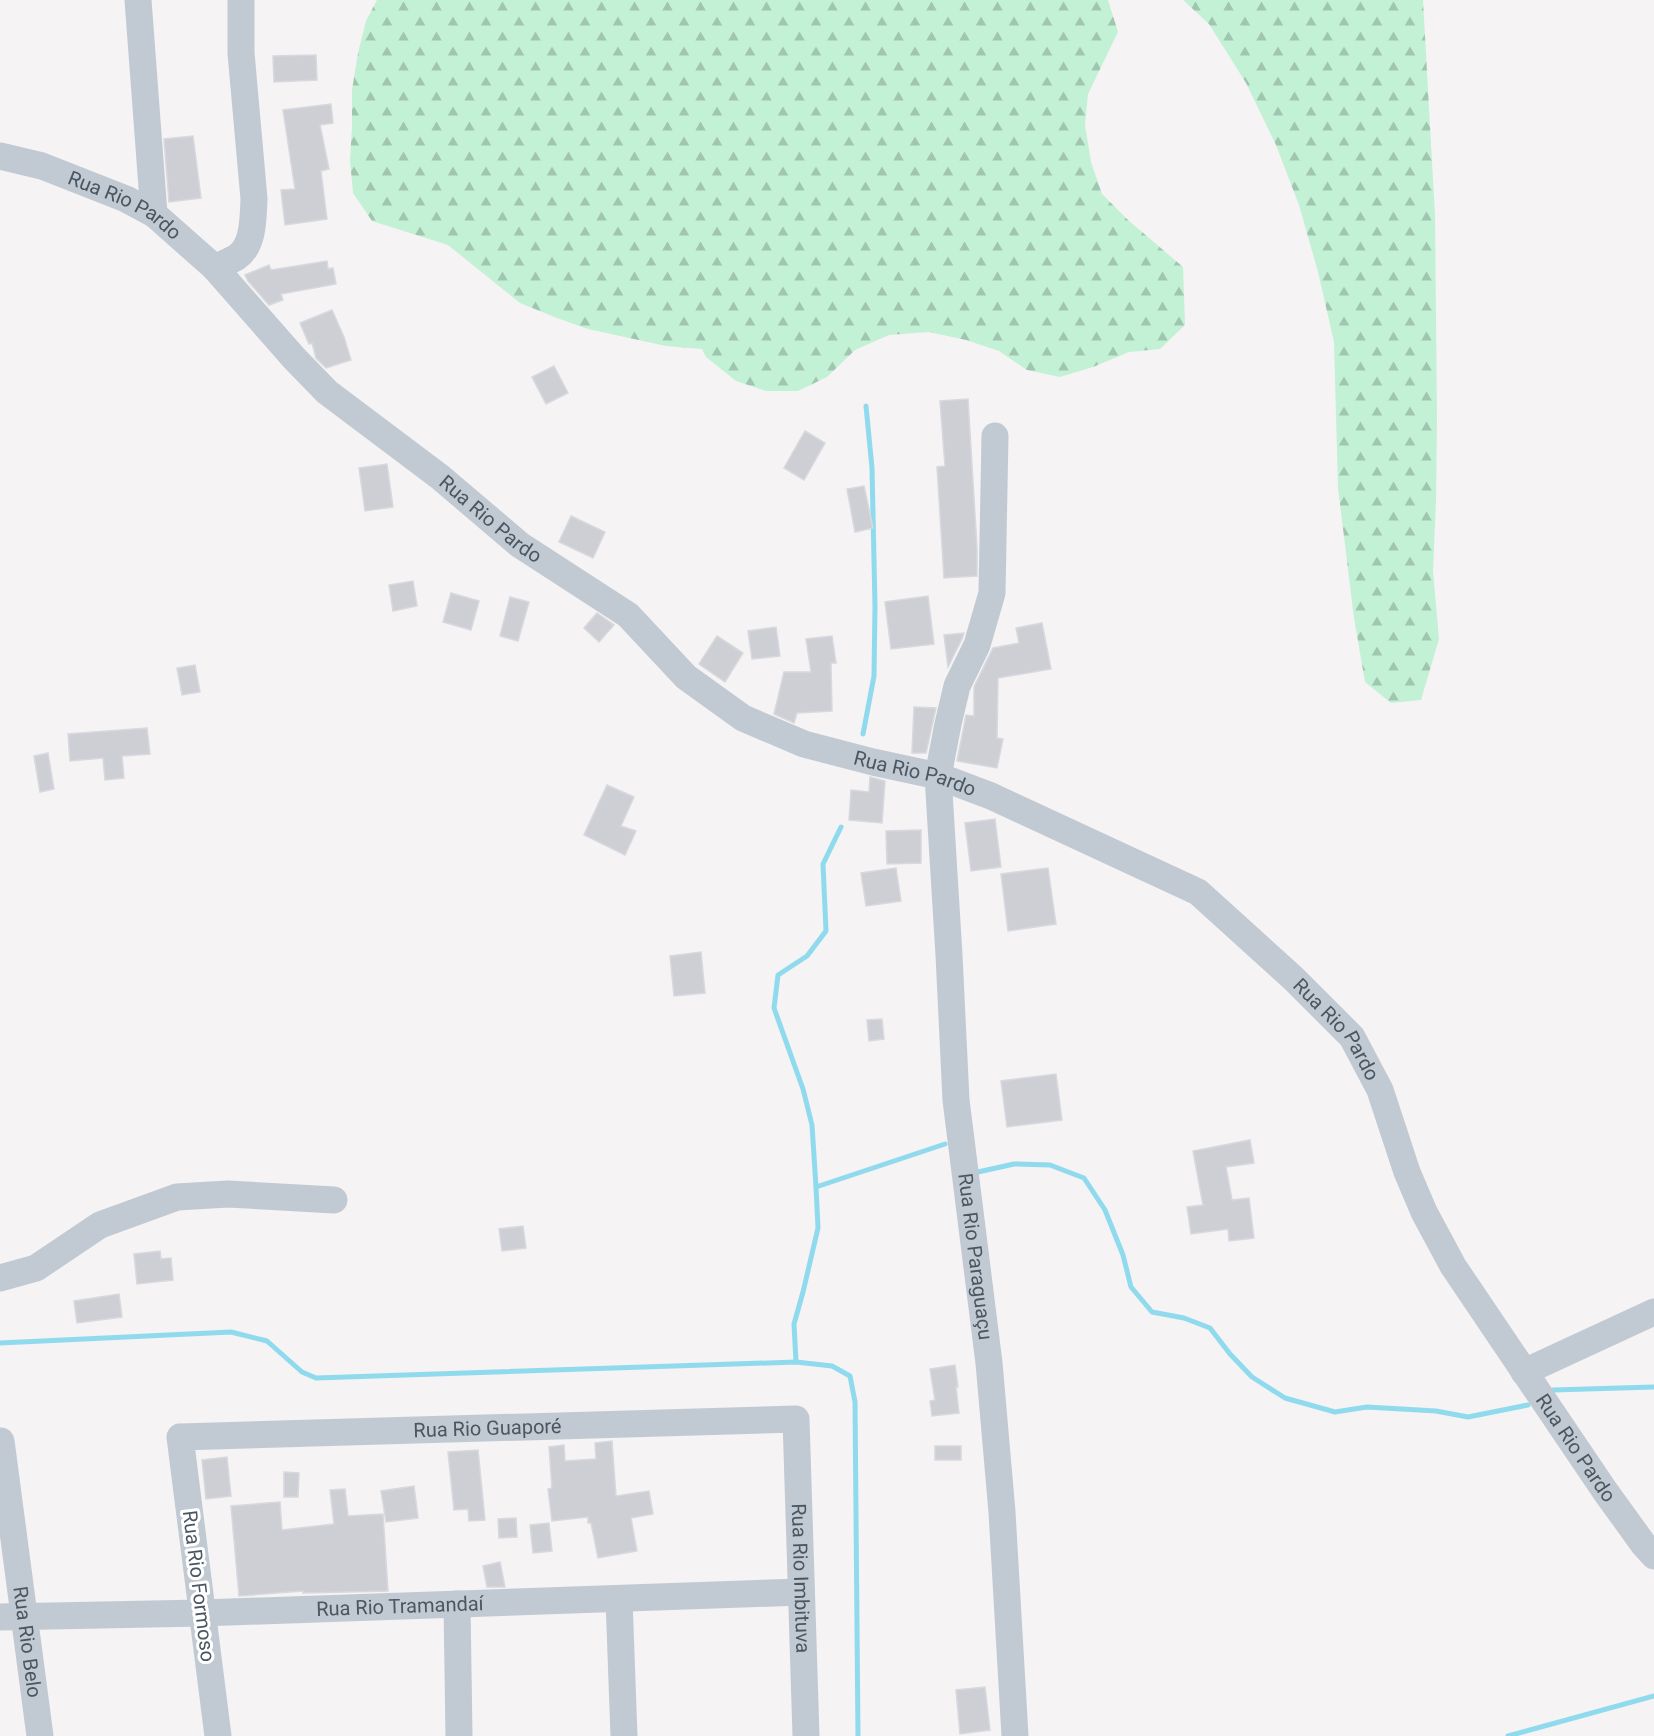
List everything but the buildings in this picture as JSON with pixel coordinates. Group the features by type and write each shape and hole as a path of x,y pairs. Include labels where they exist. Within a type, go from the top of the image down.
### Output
{"street":[{"path":"138,0 154,214"},
{"path":"215,268 239,256 249,241 253,221 254,199 241,53 241,0"},
{"name":"Rua Rio Pardo","path":"0,156 42,166 126,199 154,214 215,268 327,392 440,477 520,545 628,615 687,677 743,718 804,744 938,776 992,796 1198,892 1294,979 1352,1037 1380,1090 1407,1172 1424,1212 1453,1266 1605,1491 1654,1556"},
{"name":"Rua Rio Paraguaçu","path":"995,436 992,593 977,645 957,686 938,776 950,955 956,1100 989,1363 1002,1512 1015,1736"},
{"path":"0,1278 36,1268 100,1225 177,1197 228,1194 334,1200"},
{"path":"1524,1372 1654,1312"},
{"name":"Rua Rio Guaporé","path":"180,1437 796,1419"},
{"name":"Rua Rio Imbituva","path":"796,1419 806,1736"},
{"name":"Rua Rio Formoso","path":"180,1437 218,1736"},
{"name":"Rua Rio Belo","path":"1,1442 12,1617 40,1736"},
{"name":"Rua Rio Tramandaí","path":"12,1617 202,1613 801,1592"},
{"path":"619,1599 624,1736"},
{"path":"457,1604 459,1736"}],"green space":[{"path":"377,0 1108,0 1118,32 1088,94 1085,125 1091,162 1102,194 1128,220 1183,267 1185,325 1160,349 1129,352 1093,367 1060,377 1027,370 999,351 966,340 929,332 889,335 855,350 827,377 798,391 766,391 736,381 706,357 702,349 666,346 588,329 557,318 520,303 448,245 372,221 353,193 350,160 352,90 366,21"},
{"path":"1183,0 1423,0 1435,216 1437,420 1433,571 1439,639 1421,700 1391,703 1365,682 1354,618 1338,488 1334,342 1318,272 1299,205 1276,145 1246,83 1209,24"}],"waterway":[{"path":"863,734 874,676 875,606 872,468 866,406"},
{"path":"816,1187 812,1125 803,1089 774,1008 778,975 807,956 826,931 823,864 841,827"},
{"path":"796,1362 794,1324 818,1228 816,1187 945,1144"},
{"path":"978,1172 1014,1164 1050,1165 1084,1178 1105,1210 1123,1255 1131,1287 1152,1312 1184,1318 1210,1328 1252,1377 1285,1398 1335,1412 1367,1407 1436,1411 1468,1417 1528,1405"},
{"path":"0,1343 231,1332 267,1341 302,1372 316,1378 796,1362 832,1366 850,1376 855,1402 858,1736"},
{"path":"1553,1390 1654,1387"},
{"path":"1508,1736 1654,1696"}]}
